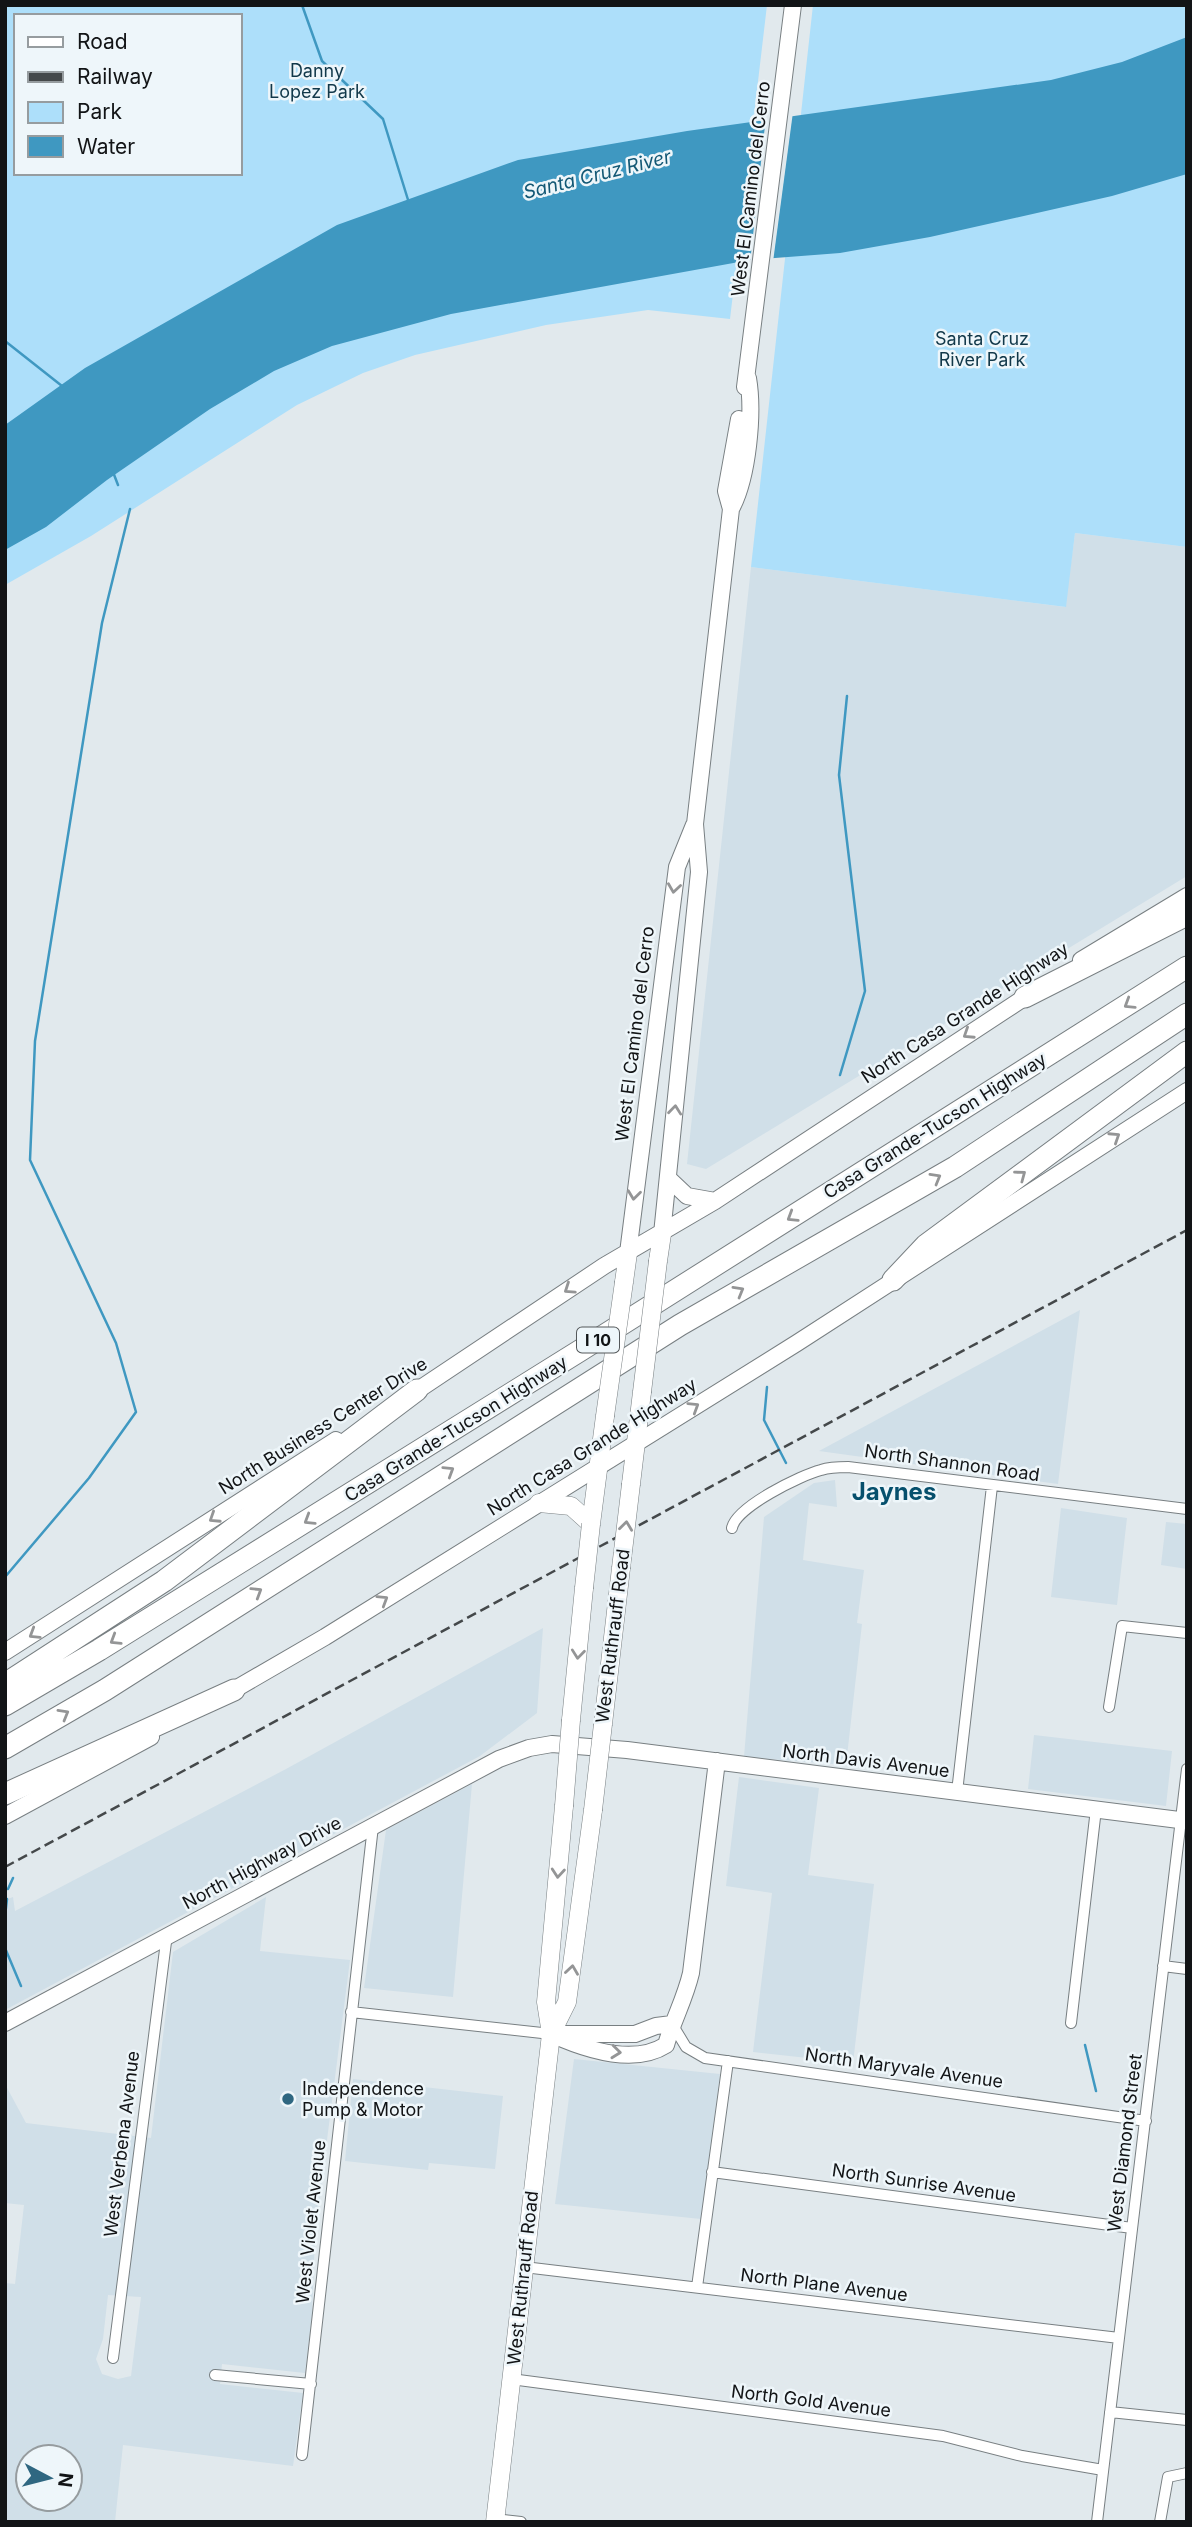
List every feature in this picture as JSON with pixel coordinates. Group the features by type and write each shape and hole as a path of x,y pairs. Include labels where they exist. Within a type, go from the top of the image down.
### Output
{"highway":[{"path":"1026,997 1187,915"},
{"name":"Casa Grande-Tucson Highway","path":"5,1705 99,1650 392,1468 1187,967"},
{"name":"Casa Grande-Tucson Highway","path":"5,1748 105,1690 680,1325 955,1167 1187,1014"},
{"path":"893,1280 926,1245 1187,1052"},
{"path":"5,1684 164,1581 417,1390"},
{"path":"5,1794 234,1690"}],"main road":[{"name":"West El Camino del Cerro","path":"662,1234 699,872 695,824 731,509 740,494 751,399 748,378 793,5"},
{"name":"West El Camino del Cerro","path":"628,1254 677,867 695,824"},
{"name":"North Casa Grande Highway","path":"662,1234 1107,942 1187,896"},
{"name":"North Casa Grande Highway","path":"5,1816 325,1637 893,1280 1187,1091"},
{"path":"668,1178 687,1196 715,1201"},
{"name":"North Business Center Drive","path":"5,1652 662,1234"},
{"name":"West Ruthrauff Road","path":"551,2034 567,2002 593,1810 662,1234"},
{"name":"West Ruthrauff Road","path":"495,2520 551,2034 546,2003 590,1517 628,1254"},
{"path":"539,1503 571,1506 590,1517"},
{"name":"North Davis Avenue","path":"540,1745 627,1750 1184,1820"},
{"name":"North Highway Drive","path":"5,2023 167,1934 499,1759 540,1745"},
{"path":"551,2034 582,2049 643,2054 666,2045 672,2024 684,2005 691,1973 716,1761"},
{"path":"551,2034 627,2035 672,2024"}],"street":[{"name":"North Shannon Road","path":"732,1528 733,1521 745,1509 803,1475 824,1469 849,1467 1187,1509"},
{"path":"957,1792 992,1486"},
{"path":"1109,1707 1122,1626 1187,1633"},
{"name":"West Diamond Street","path":"1097,2522 1163,1966 1184,1820 1187,1769"},
{"path":"1071,2023 1096,1809"},
{"name":"West Violet Avenue","path":"302,2455 373,1826"},
{"name":"West Verbena Avenue","path":"113,2358 167,1934"},
{"path":"1163,1966 1187,1969"},
{"path":"351,2012 551,2034"},
{"name":"North Maryvale Avenue","path":"672,2024 690,2050 705,2058 1146,2121"},
{"path":"696,2287 728,2061"},
{"name":"North Sunrise Avenue","path":"712,2172 1132,2228"},
{"name":"North Plane Avenue","path":"524,2267 1119,2339"},
{"path":"215,2375 311,2384"},
{"name":"North Gold Avenue","path":"512,2379 943,2436 1022,2456 1103,2470"},
{"path":"1110,2412 1187,2420"},
{"path":"1160,2522 1168,2477 1187,2473"},
{"path":"495,2520 521,2522"}],"shaded area":[{"path":"1075,533 1187,547 1187,876 706,1169 687,1164 751,567 1065,607"},
{"path":"1080,1310 1058,1484 819,1451"},
{"path":"835,1480 837,1507 809,1503 803,1560 864,1570 857,1623 862,1624 846,1765 744,1757 764,1517 814,1483"},
{"path":"1061,1508 1127,1518 1117,1605 1051,1597"},
{"path":"1166,1522 1187,1524 1187,1569 1161,1565"},
{"path":"543,1628 537,1713 480,1756 5,2010 5,1900 13,1897 15,1911 286,1769"},
{"path":"1034,1735 1172,1751 1166,1806 1028,1789"},
{"path":"739,1777 819,1788 808,1875 874,1884 853,2063 753,2052 772,1893 726,1886"},
{"path":"472,1784 453,1997 364,1988 386,1830"},
{"path":"266,1897 260,1951 350,1960 315,2234 312,2315 305,2373 222,2364 220,2384 303,2393 293,2466 123,2445 115,2522 5,2522 5,2283 15,2284 24,2205 5,2203 5,2084 26,2123 151,2138 173,1952","holes":["108,2295 141,2297 131,2376 118,2379 102,2374 96,2359 103,2339"]},
{"path":"574,2059 720,2074 701,2219 555,2204"},
{"path":"353,2079 503,2096 495,2169 429,2163 428,2170 345,2161"}],"green space":[{"name":"Danny Lopez Park","path":"5,5 767,5 730,319 648,310 546,325 415,355 363,373 297,405 91,536 5,585"},
{"name":"Santa Cruz River Park","path":"813,5 1187,5 1187,547 1075,533 1066,607 751,567"}],"water":[{"name":"Santa Cruz River","path":"1187,37 1187,174 1112,196 930,237 840,253 750,260 451,314 332,346 274,371 210,409 107,480 46,527 5,550 5,425 85,368 337,225 518,160 687,131 1051,80 1122,62"}],"pier":[{"path":"793,112 773,262 750,263 766,116"}],"waterway":[{"path":"302,5 322,61 383,119 409,203"},
{"path":"5,341 62,386"},
{"path":"113,472 118,485"},
{"path":"5,1577 89,1478 136,1412 116,1343 30,1160 35,1041 102,623 130,509"},
{"path":"840,1075 865,991 839,775 847,696"},
{"path":"767,1387 764,1420 786,1463"},
{"path":"8,1889 13,1878"},
{"path":"5,1916 7,1899"},
{"path":"5,1948 21,1986"},
{"path":"1085,2045 1096,2091"}],"railway":[{"path":"5,1867 1187,1230"}],"place":[{"name":"Independence Pump & Motor","path":"288,2099"}],"district":[{"name":"Jaynes","path":"894,1492"}]}
